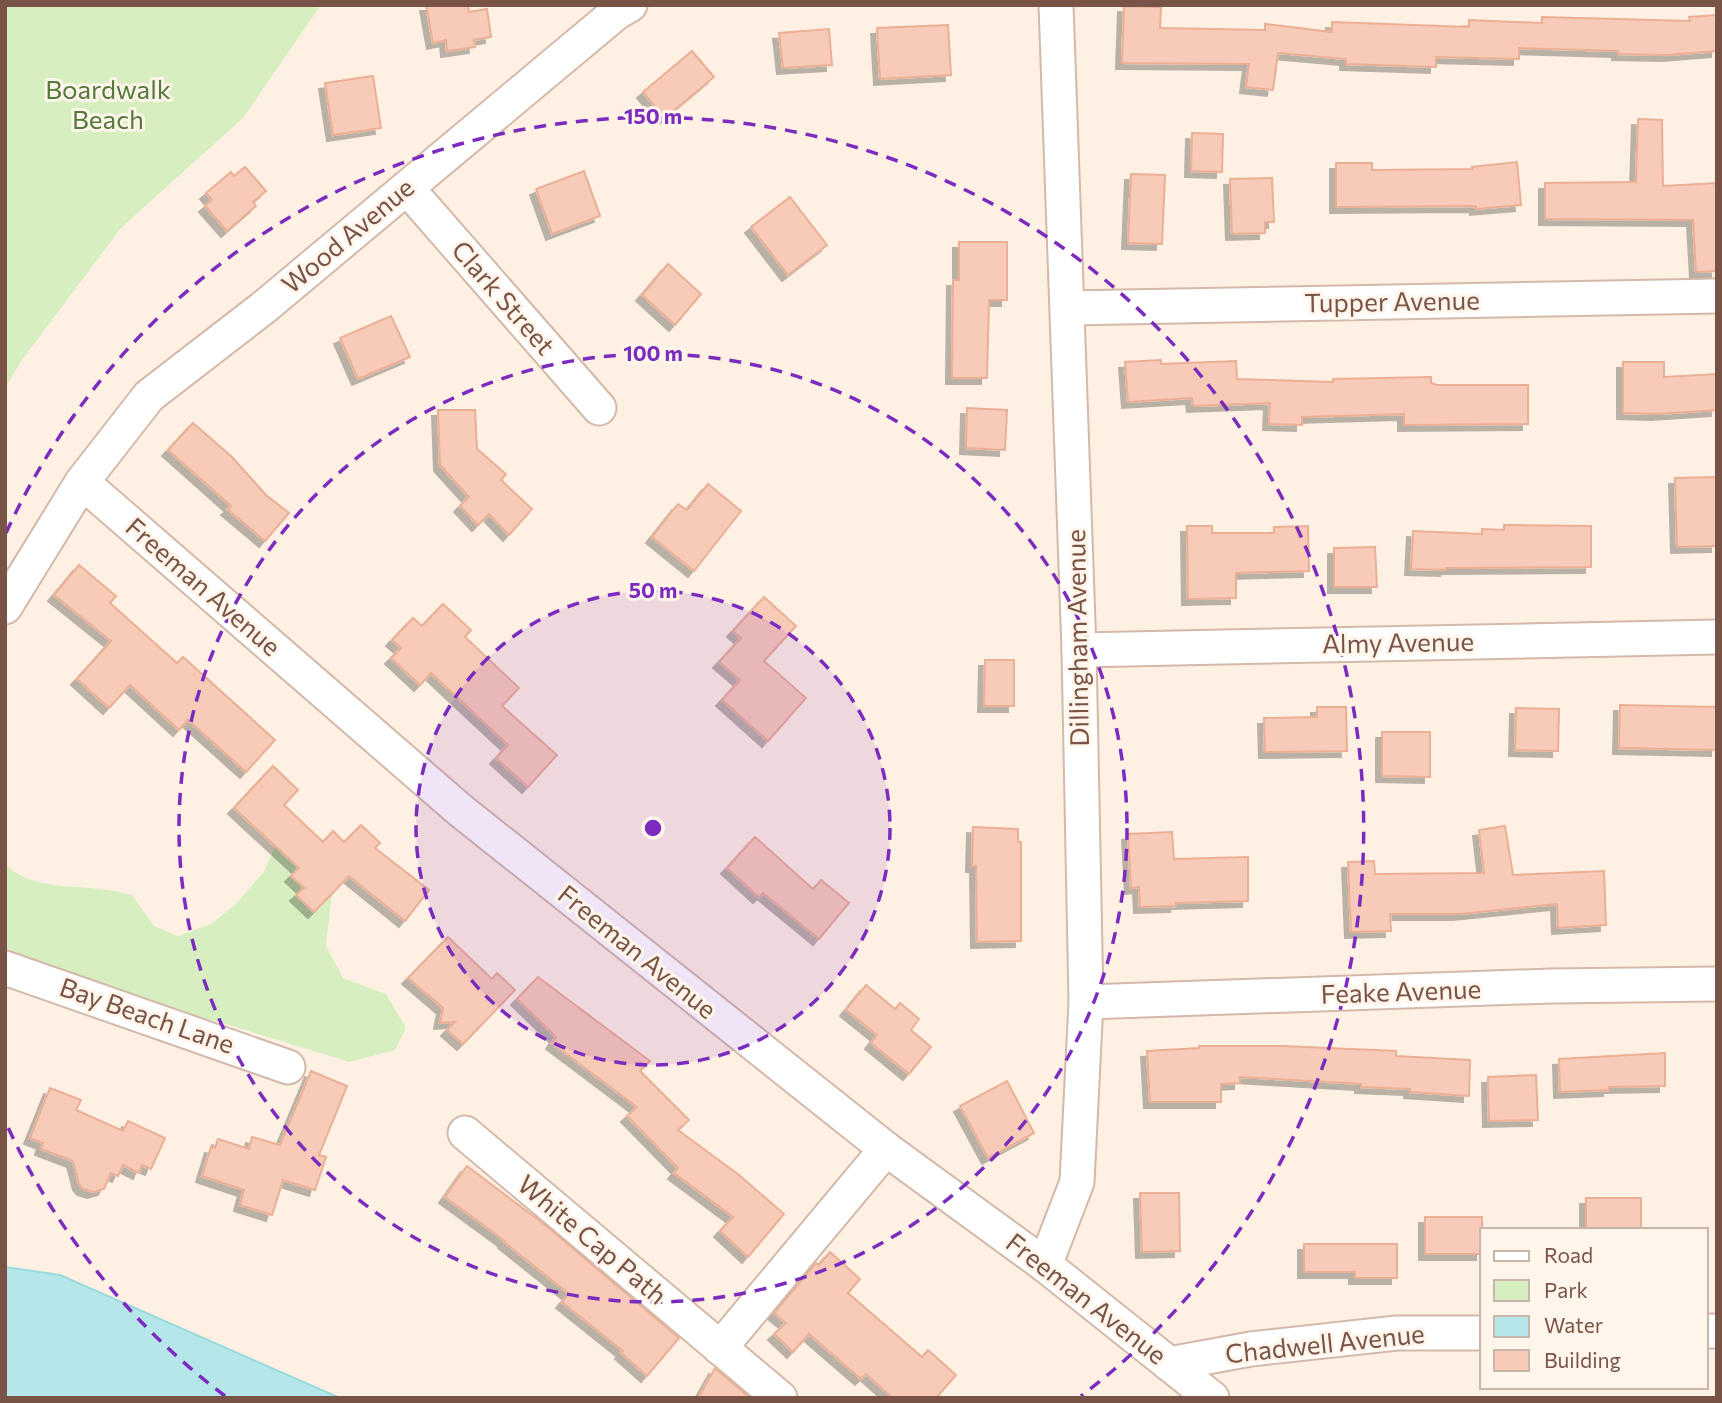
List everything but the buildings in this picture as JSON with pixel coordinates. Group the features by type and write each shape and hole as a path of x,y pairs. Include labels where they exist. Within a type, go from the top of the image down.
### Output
{"street":[{"name":"Wood Avenue","path":"5,607 82,482 149,396 263,308 606,22 630,5"},
{"name":"Dillingham Avenue","path":"1045,1265 1077,1181 1086,1002 1079,650 1056,5"},
{"name":"Clark Street","path":"407,188 599,408"},
{"name":"Tupper Avenue","path":"1068,309 1717,296"},
{"name":"Freeman Avenue","path":"82,482 460,810 886,1149 1045,1265 1212,1398"},
{"name":"Almy Avenue","path":"1079,650 1717,637"},
{"name":"Bay Beach Lane","path":"5,968 288,1067"},
{"name":"Feake Avenue","path":"1086,1002 1551,986 1717,984"},
{"name":"White Cap Path","path":"465,1133 779,1398"},
{"path":"720,1348 886,1149"},
{"name":"Chadwell Avenue","path":"1169,1364 1251,1349 1397,1333 1480,1333"}],"green space":[{"name":"Boardwalk Beach","path":"5,5 321,5 243,118 121,228 22,360 5,388"},
{"path":"300,830 316,833 332,894 326,946 343,978 386,994 406,1028 395,1050 349,1062 124,996 5,951 5,864 37,882 132,895 154,926 178,936 211,924 235,905 263,873 277,843"}],"water":[{"path":"5,1267 60,1275 340,1398 5,1398"}]}
